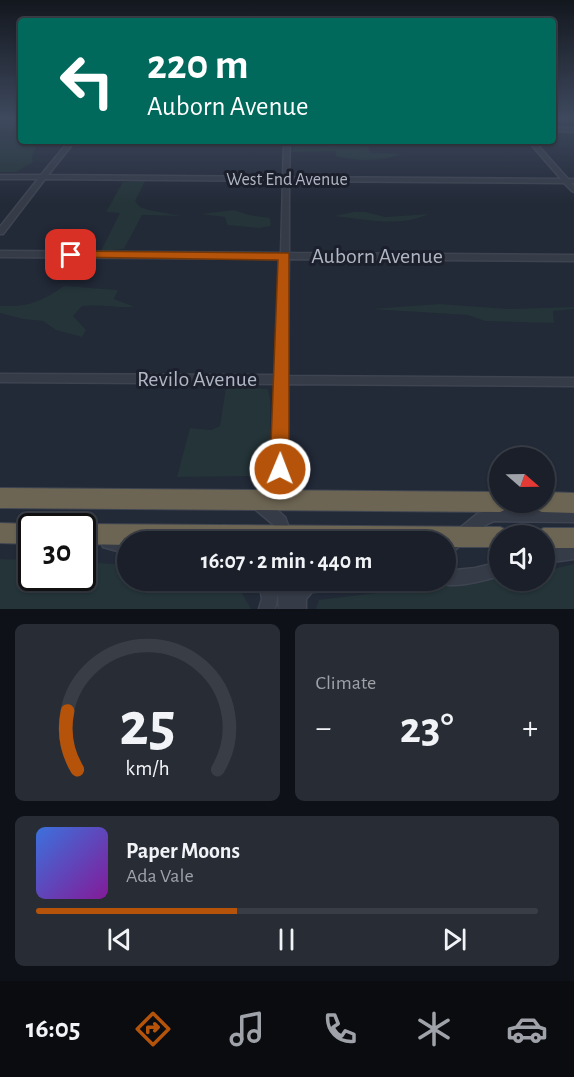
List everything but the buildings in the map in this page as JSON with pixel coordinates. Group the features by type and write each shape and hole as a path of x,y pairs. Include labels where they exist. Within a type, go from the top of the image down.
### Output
{"highway":[{"path":"0,498 489,502"},
{"path":"555,502 574,503"},
{"path":"0,533 18,534"},
{"path":"96,535 117,536"},
{"path":"456,543 489,538"},
{"path":"555,538 574,538"}],"street":[{"path":"0,232 67,147"},
{"path":"280,469 287,147"},
{"path":"537,147 571,182 574,190"},
{"name":"West End Avenue","path":"0,177 571,182"},
{"name":"Auborn Avenue","path":"0,254 574,258"},
{"name":"Revilo Avenue","path":"0,378 574,382"},
{"path":"245,500 262,505 271,511 280,522 283,531"},
{"path":"456,541 482,519 494,514 574,515"},
{"path":"96,539 117,544"},
{"path":"555,555 574,552"},
{"path":"456,577 489,572"},
{"path":"286,591 287,609"},
{"path":"298,609 299,597 303,591"}],"shaded area":[{"path":"0,147 35,147 32,157 33,162 16,172 0,172"},
{"path":"293,147 368,147 370,153 402,154 361,160 336,156 335,151 292,152"},
{"path":"145,181 135,201 140,207 181,216 142,215 124,249 101,251 120,213 106,212 123,182"},
{"path":"234,210 270,218 271,226 259,228 227,225 225,217 200,214"},
{"path":"366,212 385,217 429,214 393,222 333,216"},
{"path":"64,286 118,290 114,299 135,307 82,306 73,316 86,330 82,337 56,330 43,321 0,313 0,306 19,306 34,302"},
{"path":"439,304 509,309 574,307 574,309 553,311 554,323 485,321 468,315 370,309"},
{"path":"226,387 268,389 270,469 264,476 177,477 190,428 211,430 220,426"},
{"path":"0,559 18,560 18,591 96,591 96,563 117,564 117,591 241,591 251,609 0,609"},
{"path":"574,564 574,609 316,609 319,600 393,591 456,591 456,583 489,579 489,591 555,591 555,569"}],"route":[{"path":"71,255 284,256 280,469"}]}
